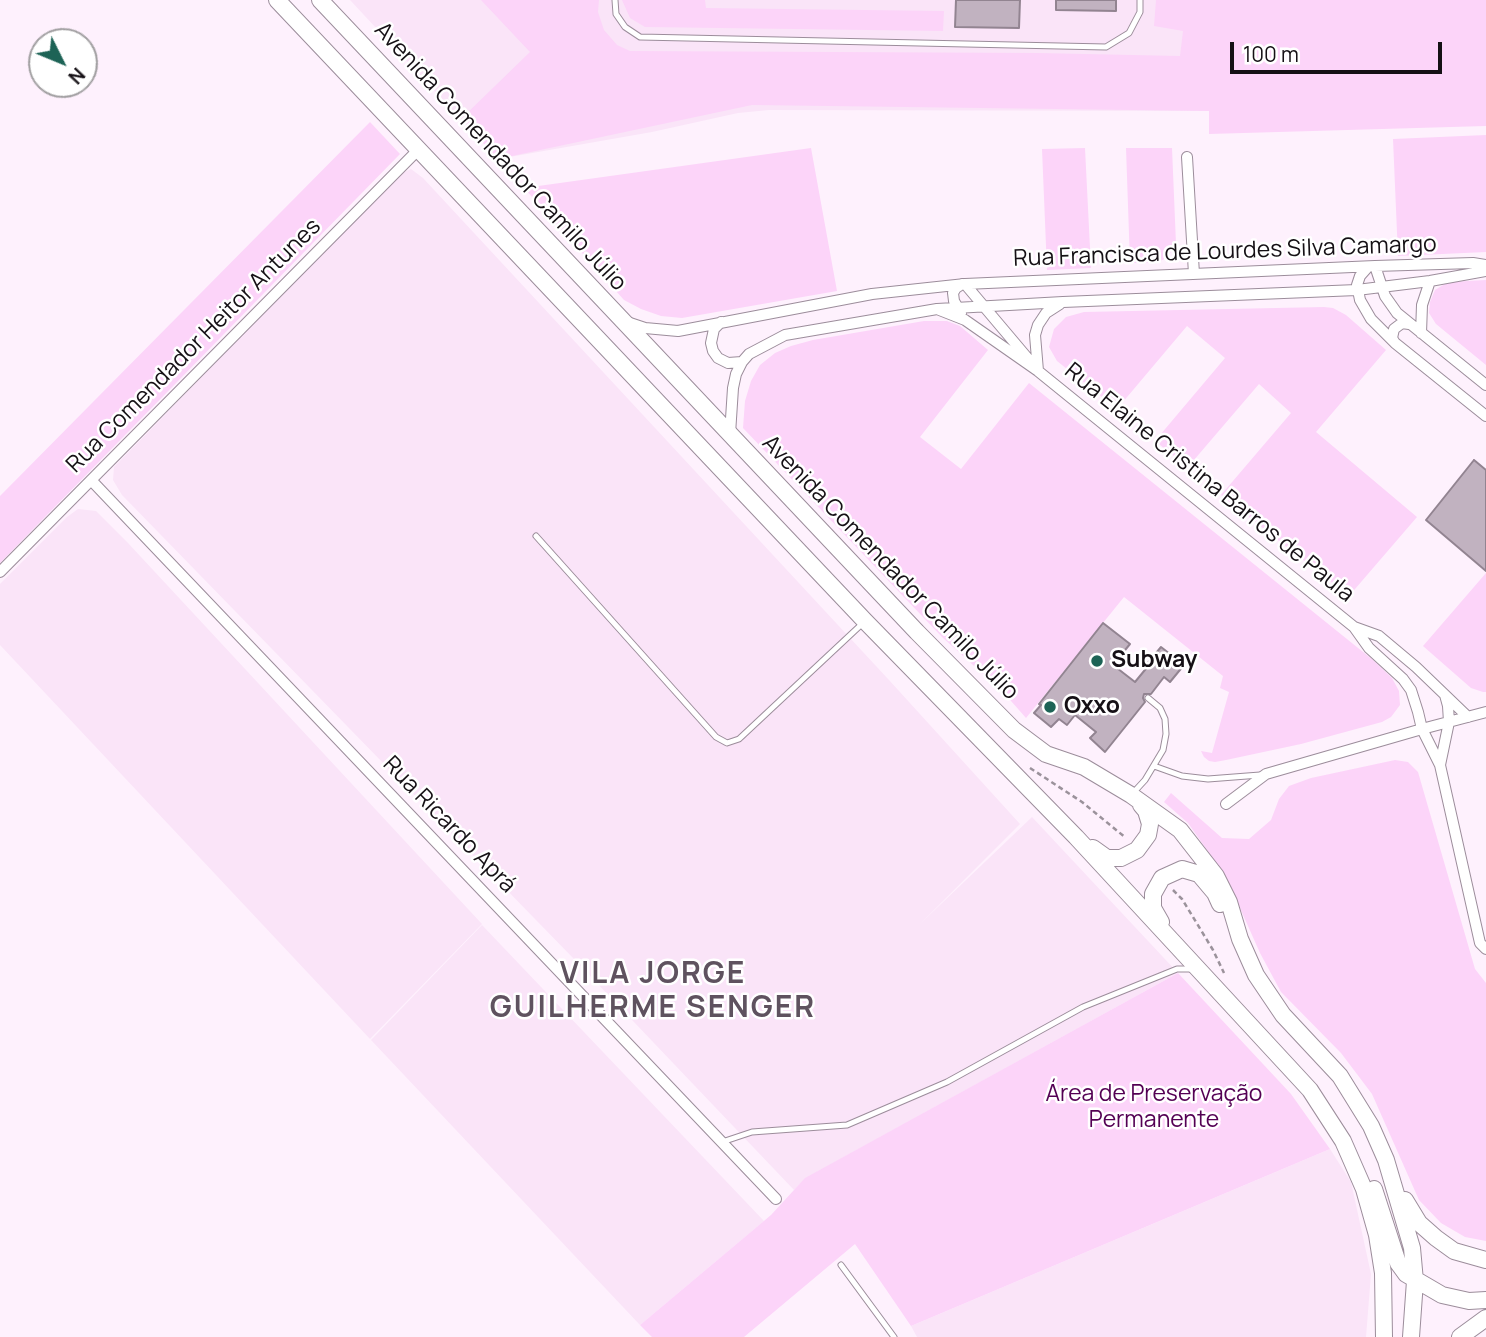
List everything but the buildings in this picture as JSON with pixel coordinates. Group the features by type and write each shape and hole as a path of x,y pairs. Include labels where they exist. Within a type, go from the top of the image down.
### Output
{"main road":[{"path":"276,0 865,621 1076,837 1310,1090 1343,1141 1364,1188 1377,1235 1383,1273 1384,1337"},
{"name":"Avenida Comendador Camilo Júlio","path":"320,0 917,632 1014,730 1046,754 1084,767 1131,795 1180,830 1216,876 1229,902 1240,939 1256,975 1283,1015 1340,1076 1371,1126 1386,1160 1412,1248 1415,1281 1411,1337"},
{"path":"1076,837 1107,858 1121,858 1137,850 1147,835 1150,824 1146,811 1131,795"},
{"path":"1173,943 1153,908 1153,894 1162,878 1182,869 1199,874 1215,893 1230,925 1240,939"},
{"path":"1331,1122 1359,1159 1376,1193 1398,1263 1406,1274 1442,1295 1469,1301 1486,1300"},
{"path":"1386,1160 1419,1223 1454,1251 1486,1260"},
{"path":"1460,1337 1486,1318"}],"street":[{"name":"Rua Comendador Heitor Antunes","path":"0,572 418,150"},
{"path":"1187,157 1194,274"},
{"name":"Rua Francisca de Lourdes Silva Camargo","path":"623,321 645,328 678,331 872,294 963,284 1472,263 1486,265"},
{"path":"1486,385 1409,324 1390,304 1371,267 1358,280 1360,300 1371,319 1395,344 1486,416"},
{"name":"Rua Francisca de Lourdes Silva Camargo","path":"741,362 749,354 785,335 937,309 1357,290 1486,271"},
{"path":"1421,333 1422,305 1430,281"},
{"path":"958,308 953,293 963,284 984,306"},
{"name":"Rua Elaine Cristina Barros de Paula","path":"1038,371 1035,335 1038,325 1046,313 1063,302"},
{"name":"Rua Elaine Cristina Barros de Paula","path":"984,306 1038,371"},
{"name":"Rua Elaine Cristina Barros de Paula","path":"958,308 972,325"},
{"name":"Rua Elaine Cristina Barros de Paula","path":"937,309 972,325 1038,371 1354,627 1369,648 1403,679 1411,690 1422,729 1440,765"},
{"path":"721,323 714,329 711,344 713,351 718,358 728,363 741,362 733,388 730,434"},
{"path":"1395,344 1392,338 1394,329 1402,323 1409,324"},
{"name":"Rua Ricardo Aprá","path":"91,480 776,1199"},
{"name":"Rua Elaine Cristina Barros de Paula","path":"1354,627 1379,636 1468,717"},
{"path":"1442,691 1448,706 1449,722 1440,765 1480,943 1486,949"},
{"path":"1226,804 1266,774 1486,712"}],"lane":[{"path":"615,0 616,13 625,27 640,37 1106,47 1129,33 1140,12 1140,0"},
{"path":"536,536 716,737 727,743 739,739 865,621"},
{"path":"1131,795 1154,766 1163,750 1166,734 1165,719 1160,708 1148,698"},
{"path":"1154,766 1182,776 1208,779 1266,774"},
{"path":"722,1142 752,1132 847,1125 947,1082 1083,1007 1177,969 1199,969"},
{"path":"841,1265 894,1337"}],"shaded area":[{"path":"350,0 1221,0 1209,111 769,110 738,113 652,132 498,159"},
{"path":"411,169 423,178 1020,824 920,924 1032,817 1178,973 806,1178 794,1190 573,958 122,495 113,480 114,467 400,174"},
{"path":"78,509 96,511 128,543 482,924 370,1039 0,645 0,584"},
{"path":"482,925 764,1221 640,1325 371,1040"},
{"path":"1330,1149 1351,1182 1371,1274 1366,1337 917,1337 911,1326"}],"green space":[{"path":"481,0 599,0 598,12 604,30 617,45 630,51 1180,56 1183,31 1154,26 1156,0 1486,0 1486,126 1209,134 1209,111 752,105 498,159 461,119 530,52"},
{"path":"622,0 705,0 706,8 944,11 943,31 645,27 630,18"},
{"path":"370,122 400,154 0,563 0,496"},
{"path":"1486,135 1486,252 1398,256 1393,139"},
{"path":"811,148 837,291 682,318 661,316 624,300 524,188"},
{"path":"1085,148 1091,268 1047,270 1042,149"},
{"path":"1126,148 1172,148 1176,244 1167,258 1155,263 1130,263"},
{"path":"1486,280 1486,365 1436,324 1429,313 1435,290 1448,282"},
{"path":"1333,308 1346,315 1386,350 1316,432 1417,517 1349,596 1221,495 1291,413 1259,384 1188,467 1155,441 1225,358 1187,326 1117,409 1057,361 1049,347 1054,329 1066,317 1084,312"},
{"path":"924,321 947,321 960,326 988,350 920,437 961,469 1029,383 1373,660 1392,678 1399,691 1400,705 1391,717 1382,722 1301,744 1226,760 1209,761 1201,751 1212,753 1229,692 1220,688 1223,676 1124,597 1026,718 1004,693 942,637 743,428 745,401 751,381 760,365 775,353 813,340"},
{"path":"1486,573 1486,692 1483,692 1471,688 1423,646"},
{"path":"1395,760 1408,762 1418,772 1475,969 1486,983 1486,1241 1465,1237 1441,1223 1419,1200 1372,1094 1341,1053 1281,992 1232,890 1188,823 1164,802 1171,793 1222,838 1249,839 1271,820 1279,799 1289,786 1311,778"},
{"name":"Área de Preservação Permanente","path":"1178,973 1291,1094 1330,1149 911,1326 855,1244 744,1337 652,1337 640,1325 771,1215 805,1178"}],"place":[{"name":"Subway","path":"1097,661"},
{"name":"Oxxo","path":"1050,707"}],"district":[{"name":"VILA JORGE GUILHERME SENGER","path":"653,992"}]}
